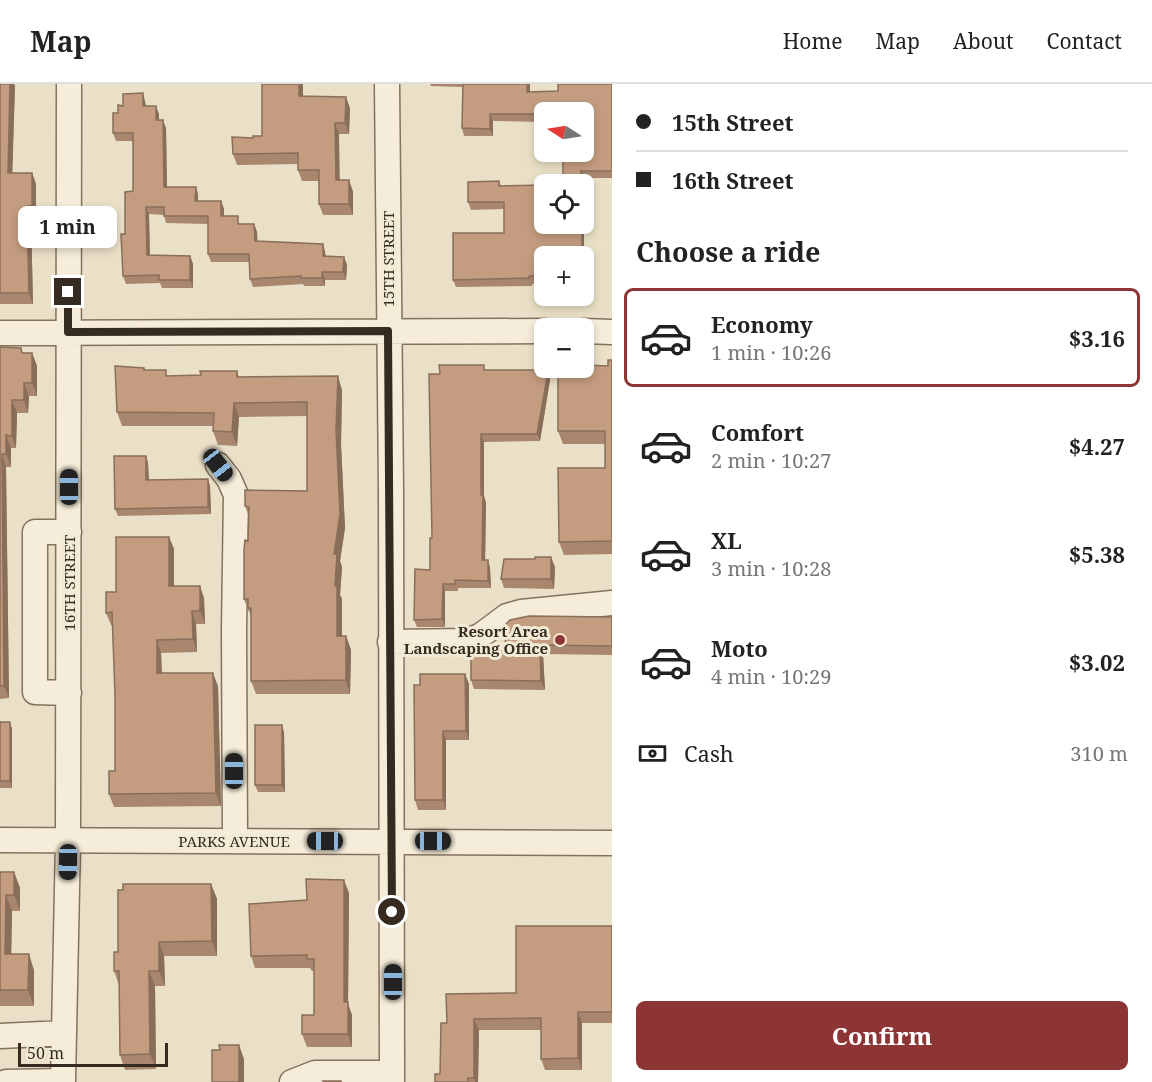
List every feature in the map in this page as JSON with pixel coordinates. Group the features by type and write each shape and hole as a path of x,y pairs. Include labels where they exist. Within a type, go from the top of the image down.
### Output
{"street":[{"name":"16TH STREET","path":"63,1081 69,693 69,84"},
{"name":"15TH STREET","path":"387,84 391,491 392,1078"},
{"path":"0,333 534,331"},
{"path":"594,331 612,332"},
{"path":"218,465 229,479 236,495 235,842"},
{"path":"69,532 35,532 35,692 69,693"},
{"path":"390,642 466,641 480,636 507,616 521,612 612,603"},
{"name":"PARKS AVENUE","path":"0,840 612,843"},
{"path":"0,1036 63,1033"},
{"path":"292,1082 315,1073 392,1078"},
{"path":"6,1082 63,1081"}],"building":[{"path":"0,84 10,84 8,173 32,173 32,206 27,206 29,293 0,293"},
{"path":"262,84 299,84 299,96 346,97 345,123 335,123 336,180 349,180 349,204 319,204 319,170 298,170 298,153 233,154 232,137 262,136"},
{"path":"463,84 527,84 527,92 558,91 558,84 612,84 612,171 581,171 581,174 563,174 563,162 594,162 594,102 534,102 534,114 490,114 490,129 462,128"},
{"path":"143,93 143,106 156,106 156,120 163,120 164,187 196,187 195,201 221,201 221,216 238,216 238,224 254,224 255,241 323,244 323,256 344,257 343,272 322,272 322,278 301,278 301,276 250,279 249,254 208,254 208,216 164,216 164,207 146,207 147,255 190,256 190,280 159,280 159,275 123,276 121,234 125,234 125,192 133,191 133,133 113,133 113,113 118,113 118,105 123,106 123,94"},
{"path":"499,181 499,186 534,185 534,234 582,234 582,246 534,246 534,276 529,276 529,278 453,280 453,233 504,233 504,202 468,202 468,182"},
{"path":"0,347 21,348 22,353 32,353 32,383 24,383 24,400 12,400 12,436 6,435 6,454 2,454 4,686 0,686"},
{"path":"608,360 612,360 612,541 559,542 558,468 605,468 605,431 558,431 558,378 594,378 594,365 608,366"},
{"path":"439,365 484,365 484,370 534,370 534,378 547,378 537,434 481,434 482,560 488,560 488,581 455,580 455,584 443,584 442,619 414,620 415,569 430,570 430,538 432,538 429,374 440,374"},
{"path":"115,366 166,370 166,376 201,375 200,371 237,371 237,377 338,376 336,430 340,514 334,554 337,554 335,586 337,586 337,636 346,636 346,680 251,681 251,608 248,608 248,599 244,599 244,550 245,540 248,541 249,507 245,506 245,490 307,491 307,402 234,403 232,432 213,431 214,413 117,412"},
{"path":"114,456 146,456 146,480 208,479 208,507 115,509"},
{"path":"116,537 169,537 169,586 200,586 200,611 192,611 193,639 157,640 157,673 213,673 216,793 109,794 109,771 115,771 115,695 112,612 106,613 106,592 116,592"},
{"path":"535,557 551,557 551,579 501,579 504,559 535,559"},
{"path":"529,616 612,617 612,646 540,645 541,681 471,680 471,651 505,651 506,624 510,620"},
{"path":"420,674 465,674 466,731 443,731 443,800 415,800 414,685 420,685"},
{"path":"0,722 10,722 10,781 0,781"},
{"path":"255,725 282,725 282,785 255,785"},
{"path":"0,872 14,872 14,895 6,895 5,954 29,954 28,990 0,990"},
{"path":"306,879 344,880 344,1002 348,1002 348,1034 302,1034 302,1015 314,1015 314,959 307,959 307,955 251,956 249,904 307,900"},
{"path":"123,884 211,884 212,941 159,942 159,971 149,971 150,1054 120,1055 119,971 114,971 114,952 118,952 118,890 123,890"},
{"path":"516,926 612,926 612,1012 578,1012 578,1058 541,1059 541,1018 474,1019 474,1078 468,1078 468,1082 435,1082 435,1074 440,1074 441,1023 447,1023 446,994 516,993"},
{"path":"219,1045 239,1045 239,1082 212,1082 212,1050 220,1050"}],"place":[{"name":"Resort Area Landscaping Office","path":"560,640"}],"route":[{"path":"68,292 68,332 388,331 391,491 392,912"}]}
